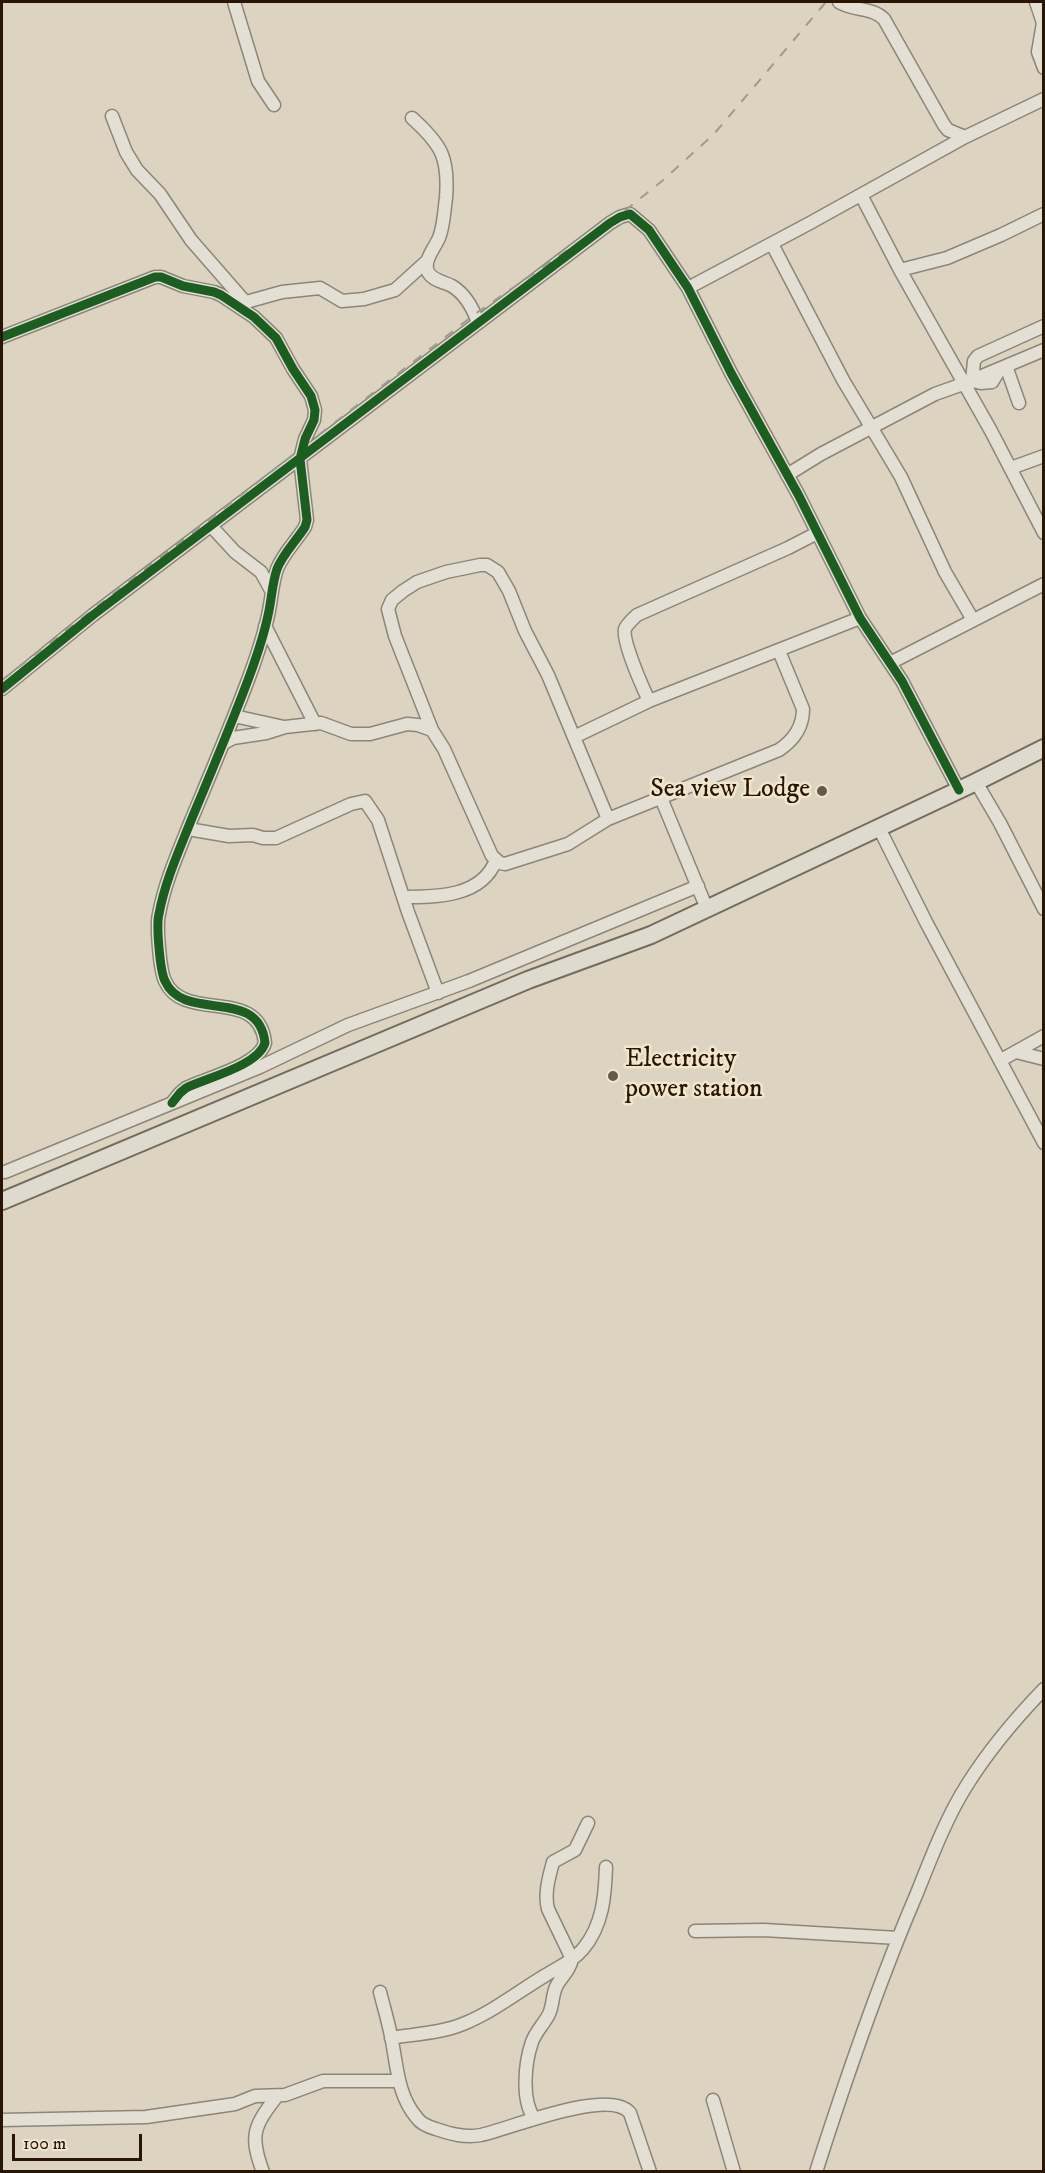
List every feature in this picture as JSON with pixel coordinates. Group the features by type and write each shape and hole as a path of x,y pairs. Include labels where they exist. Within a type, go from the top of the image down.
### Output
{"highway":[{"path":"2,1201 528,980 651,935 976,782 1044,747"}],"street":[{"path":"234,2 258,81 274,105"},
{"path":"839,2 850,8 876,12 884,19 944,125 965,137"},
{"path":"1035,2 1043,23 1038,52 1044,68"},
{"path":"688,288 965,137 1044,99"},
{"path":"112,116 126,152 137,170 160,194 191,240 242,304 276,338 313,402 316,415 305,439 300,459 307,520 305,527 278,567 255,661 167,884 158,921 165,981 176,994 186,1000 232,1008 249,1014 259,1026 265,1043 260,1054 186,1088 172,1103"},
{"path":"2,337 158,276 183,286 214,292 242,304 282,292 320,288 342,301 354,301 395,290 427,261 444,224 447,170 444,159 433,139 412,118"},
{"path":"861,195 900,270 968,382 1044,533"},
{"path":"2,689 93,615 610,223 630,214 648,230 688,288 860,618 890,663 959,790"},
{"path":"900,270 947,258 1044,214"},
{"path":"772,244 843,380 901,477 940,564 973,620"},
{"path":"427,261 428,271 433,278 460,293 467,300 478,323"},
{"path":"407,280 433,278"},
{"path":"968,382 974,361 978,356 1044,326"},
{"path":"787,475 821,454 935,394 1044,350"},
{"path":"1003,368 1019,403"},
{"path":"1011,468 1044,456"},
{"path":"211,526 235,552 261,572 272,592"},
{"path":"649,701 626,641 625,630 629,622 637,615 817,533"},
{"path":"608,819 548,675 525,631 504,582 493,568 480,565 464,567 417,582 392,600 388,609 395,636 432,730 441,743 496,860 505,864 568,844 608,819 779,750 794,738 803,718 802,709 779,651"},
{"path":"890,663 1044,584"},
{"path":"574,737 649,701 860,618"},
{"path":"265,626 315,724"},
{"path":"234,716 285,727"},
{"path":"224,743 233,738 266,733 285,727 321,723 351,734 370,734 407,724 432,730"},
{"path":"976,782 1000,823 1044,909"},
{"path":"661,798 707,909"},
{"path":"188,829 229,836 252,835 276,838 341,808 365,801 373,809 383,830 403,897 438,993"},
{"path":"879,828 926,922 1044,1143"},
{"path":"403,897 431,897 473,886 485,879 496,860"},
{"path":"5,1172 260,1067 348,1025 438,993 698,886"},
{"path":"1000,1060 1044,1036"},
{"path":"1016,1052 1044,1059"},
{"path":"816,2172 898,1938 932,1857 965,1788 1014,1720 1044,1689"},
{"path":"534,2118 526,2101 529,2055 537,2030 550,2012 557,1985 568,1972 572,1959 548,1910 546,1901 553,1862 575,1850 588,1823"},
{"path":"391,2038 463,2024 572,1959 584,1948 599,1919 605,1894 606,1867"},
{"path":"695,1931 764,1930 898,1938"},
{"path":"380,1992 398,2081 417,2119 430,2127 456,2136 481,2135 534,2118 595,2104 618,2105 626,2108 634,2124 650,2172"},
{"path":"2,2120 133,2118 235,2104 255,2096 277,2096 323,2081 398,2081"},
{"path":"263,2172 255,2151 254,2139 258,2122 277,2096"},
{"path":"713,2100 734,2172"}],"railway":[{"path":"2,680 475,314 627,209 662,181 714,134 826,2"}],"cycle path":[{"path":"2,689 93,615 610,223 630,214 649,230 688,288 731,373 799,496 860,618 902,681 959,790"},
{"path":"2,337 155,277 161,277 183,286 221,295 254,317 276,338 311,396 315,410 314,420 305,439 300,459 307,520 305,527 277,569 258,652 172,868 158,920 163,976 175,994 188,1001 236,1009 250,1015 260,1025 265,1043 253,1058 242,1065 186,1088 172,1103"}],"place":[{"name":"Sea view Lodge","path":"822,791"},
{"name":"Electricity power station","path":"613,1076"}]}
